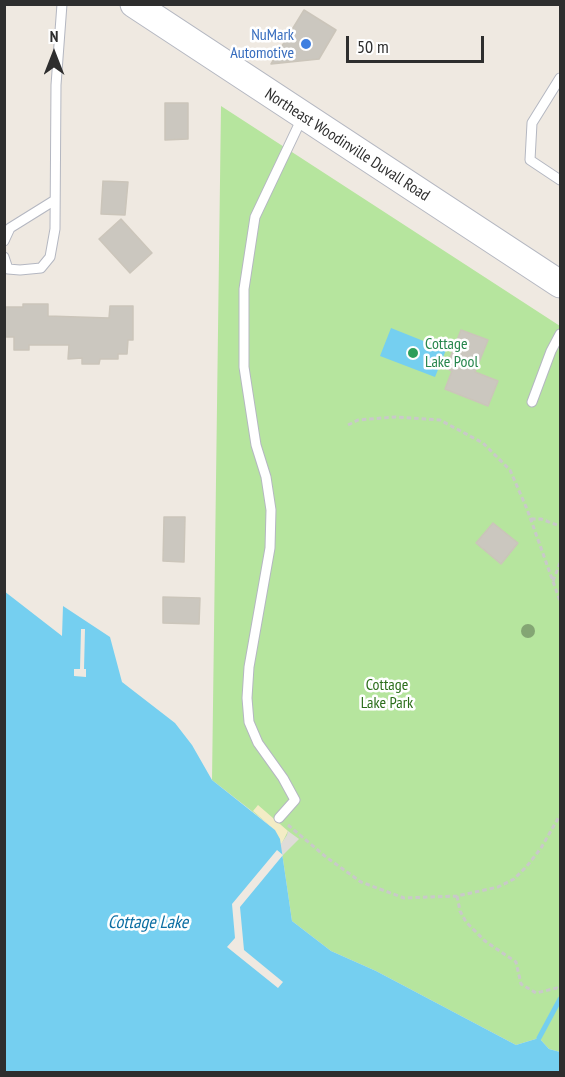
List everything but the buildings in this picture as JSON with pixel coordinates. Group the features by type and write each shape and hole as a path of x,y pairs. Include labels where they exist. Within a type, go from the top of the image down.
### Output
{"main road":[{"name":"Northeast Woodinville Duvall Road","path":"134,4 303,117 560,283"}],"lane":[{"path":"4,257 8,268 20,270 41,268 50,257 54,229 56,85 62,4"},
{"path":"561,78 532,123 530,160 561,180"},
{"path":"279,818 295,800 283,778 258,744 249,722 247,698 249,667 270,548 270,510 266,477 256,445 244,367 244,289 255,218 303,117"},
{"path":"4,242 10,228 55,200"},
{"path":"532,402 551,351 561,334"}],"path":[{"path":"348,425 358,420 395,417 440,420 483,443 510,470 561,601"},
{"path":"531,519 540,519 561,526"},
{"path":"553,582 561,563"},
{"path":"279,818 295,834 362,882 404,898 457,896 498,887 514,879 541,848 561,815"},
{"path":"457,896 459,911 466,922 485,941 516,962 521,984 536,993 557,988 561,990"}],"green space":[{"name":"Cottage Lake Park","path":"221,106 560,326 560,1052 549,1049 539,1038 516,1045 376,971 331,951 292,921 280,839 276,830 212,780"}],"sand":[{"path":"258,805 288,831 281,845 275,830 253,811"}],"shaded area":[{"path":"288,831 299,839 283,855 277,850"}],"water":[{"name":"Cottage Lake Pool","path":"391,328 446,350 435,377 380,356"},
{"name":"Cottage Lake","path":"4,591 62,636 63,606 110,637 122,682 175,723 192,745 212,780 275,830 280,839 292,921 331,951 376,971 516,1045 539,1038 549,1049 560,1052 560,1072 5,1072"}],"pier":[{"path":"81,629 85,629 84,669 86,669 86,677 74,676 74,669 80,669"},
{"path":"277,850 283,855 240,907 244,950 283,982 278,988 227,947 235,938 232,904"}],"waterway":[{"path":"539,1038 560,999"}],"place":[{"name":"NuMark Automotive","path":"306,44"},
{"name":"Cottage Lake Pool","path":"413,353"}]}
